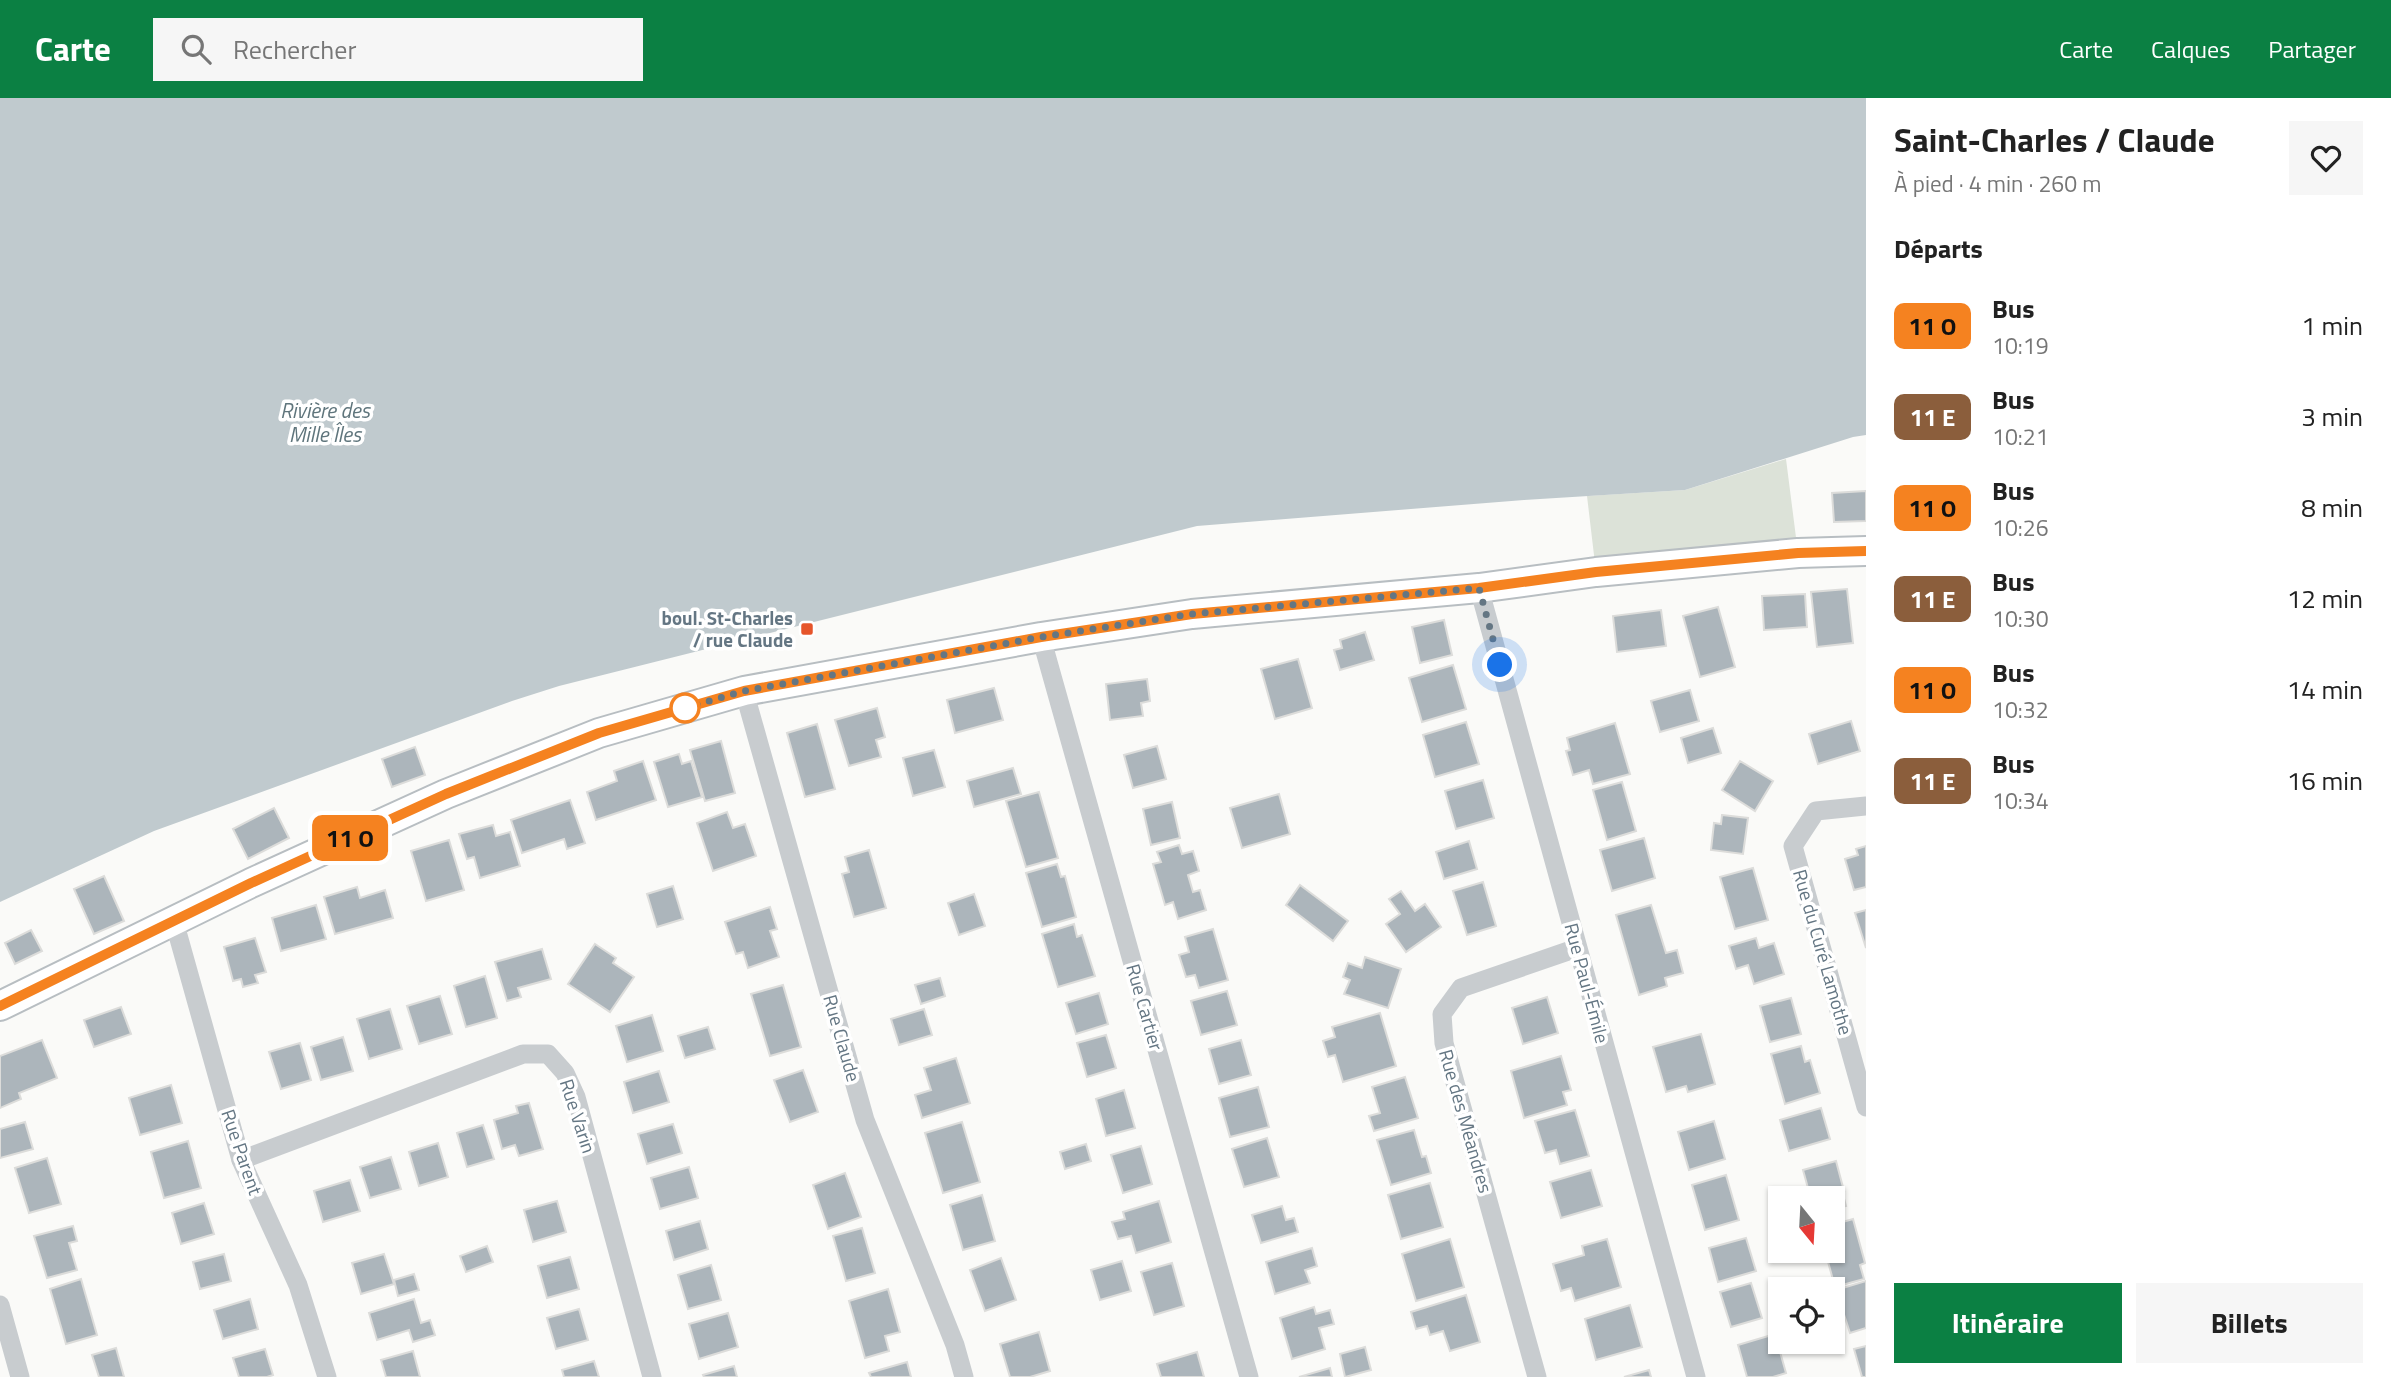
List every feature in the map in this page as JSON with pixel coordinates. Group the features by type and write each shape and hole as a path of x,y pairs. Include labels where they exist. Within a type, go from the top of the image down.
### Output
{"main road":[{"path":"0,1006 174,920 446,794 599,733 744,691 1041,637 1192,614 1479,588 1596,572 1798,553 1866,551"}],"street":[{"name":"Rue Paul-Émile","path":"1479,588 1696,1377"},
{"name":"Rue Cartier","path":"1041,637 1249,1377"},
{"name":"Rue Claude","path":"744,691 865,1120 955,1345 964,1377"},
{"name":"Rue du Curé Lamothe","path":"1866,806 1816,811 1793,846 1866,1107"},
{"name":"Rue Parent","path":"174,920 241,1160 298,1285 327,1377"},
{"name":"Rue des Méandres","path":"1537,1377 1444,1043 1442,1014 1461,988 1577,948"},
{"name":"Rue Varin","path":"241,1160 523,1054 548,1054 565,1073 576,1097 652,1377"},
{"path":"0,1306 20,1377"}],"shaded area":[{"path":"1786,459 1798,553 1596,572 1587,496 1685,490"}],"water":[{"name":"Rivière des Mille Îles","path":"0,98 1866,98 1866,435 1685,490 1197,526 559,686 154,831 0,902"}],"building":[{"path":"1866,491 1866,521 1834,522 1832,493"},
{"path":"1847,589 1853,643 1817,647 1811,592"},
{"path":"1805,594 1807,627 1764,630 1762,596"},
{"path":"1718,607 1735,667 1700,677 1683,616"},
{"path":"1661,610 1666,646 1617,652 1613,616"},
{"path":"1444,620 1452,655 1420,663 1412,627"},
{"path":"1365,632 1374,660 1340,670 1334,650 1342,648 1340,640"},
{"path":"1298,659 1312,708 1275,719 1261,669"},
{"path":"1453,665 1466,709 1422,722 1409,678"},
{"path":"1147,679 1150,701 1141,703 1143,716 1110,720 1106,684"},
{"path":"994,688 1003,720 955,733 947,700"},
{"path":"1690,690 1699,721 1660,732 1651,701"},
{"path":"877,708 885,737 876,740 881,757 849,766 835,720"},
{"path":"1851,721 1860,751 1818,764 1809,734"},
{"path":"1466,722 1479,764 1435,777 1423,735"},
{"path":"1615,723 1630,774 1593,784 1589,770 1573,775 1566,751 1570,750 1567,738"},
{"path":"817,724 835,789 805,797 787,733"},
{"path":"1713,728 1721,753 1688,763 1681,738"},
{"path":"721,741 735,793 705,801 690,750"},
{"path":"1157,746 1166,779 1133,788 1124,755"},
{"path":"415,747 425,775 392,787 382,759"},
{"path":"934,750 945,787 913,796 903,758"},
{"path":"679,754 682,764 691,761 702,797 668,807 654,762"},
{"path":"643,761 656,800 596,820 587,792 617,781 614,771"},
{"path":"1740,761 1773,781 1755,811 1722,790"},
{"path":"1013,768 1021,794 974,807 967,781"},
{"path":"1483,780 1494,818 1456,829 1445,791"},
{"path":"1622,782 1636,831 1607,840 1593,790"},
{"path":"1039,792 1058,858 1026,867 1006,801"},
{"path":"1279,794 1290,834 1242,848 1230,808"},
{"path":"570,800 585,843 567,849 564,839 522,853 511,820"},
{"path":"1172,802 1180,838 1151,845 1143,809"},
{"path":"274,808 289,838 248,859 233,829"},
{"path":"727,812 733,828 745,824 756,856 713,871 697,823"},
{"path":"1722,815 1748,818 1743,854 1711,850 1714,823 1721,824"},
{"path":"493,825 496,836 510,832 520,866 480,878 474,857 467,859 459,834"},
{"path":"1644,838 1655,878 1612,891 1600,850"},
{"path":"449,840 464,890 426,901 411,851"},
{"path":"1469,841 1477,869 1444,879 1436,852"},
{"path":"1179,845 1182,854 1193,851 1199,871 1188,875 1193,892 1200,890 1206,910 1178,919 1173,902 1165,905 1153,864 1161,862 1157,852"},
{"path":"1866,846 1866,887 1854,890 1845,859 1858,855 1856,849"},
{"path":"869,850 886,908 854,917 842,874 849,872 845,857"},
{"path":"1057,864 1061,877 1065,876 1076,917 1042,927 1026,873"},
{"path":"1753,868 1768,920 1735,929 1720,877"},
{"path":"104,876 124,921 94,934 74,889"},
{"path":"1483,882 1496,926 1467,935 1453,891"},
{"path":"1300,885 1348,921 1333,941 1286,905"},
{"path":"673,886 683,919 657,927 647,894"},
{"path":"357,887 360,898 385,890 393,918 335,934 324,897"},
{"path":"1401,891 1415,911 1425,904 1441,927 1406,952 1386,924 1400,914 1389,899"},
{"path":"974,894 985,926 959,935 948,903"},
{"path":"316,905 326,939 281,951 272,918"},
{"path":"1651,905 1666,953 1677,950 1683,973 1665,978 1667,986 1639,995 1616,915"},
{"path":"770,907 777,929 770,931 779,957 748,968 743,952 736,954 725,922"},
{"path":"1866,910 1866,948 1855,913"},
{"path":"1074,924 1077,937 1082,935 1095,976 1058,987 1042,934"},
{"path":"1213,929 1228,980 1199,988 1195,975 1186,977 1179,955 1189,952 1185,937"},
{"path":"31,930 42,951 15,964 5,943"},
{"path":"255,938 266,972 255,975 258,983 243,987 241,979 233,981 224,947"},
{"path":"1756,938 1759,948 1774,943 1784,974 1754,984 1748,965 1736,969 1729,946"},
{"path":"595,944 616,958 613,963 634,977 610,1012 568,984"},
{"path":"542,949 551,979 518,988 521,997 507,1001 495,962"},
{"path":"1365,957 1401,969 1388,1008 1344,994 1350,980 1343,977 1348,963 1362,968"},
{"path":"485,976 497,1018 466,1027 454,986"},
{"path":"940,978 945,996 921,1004 915,985"},
{"path":"783,985 801,1047 770,1056 751,994"},
{"path":"1227,991 1237,1025 1201,1035 1191,1001"},
{"path":"1099,993 1108,1024 1076,1034 1066,1003"},
{"path":"440,996 452,1034 419,1044 407,1006"},
{"path":"1547,997 1558,1033 1523,1044 1512,1008"},
{"path":"1791,998 1801,1034 1770,1042 1760,1006"},
{"path":"121,1007 131,1034 94,1047 84,1020"},
{"path":"390,1009 402,1049 369,1059 357,1019"},
{"path":"924,1009 932,1035 899,1045 891,1019"},
{"path":"1380,1013 1396,1066 1343,1082 1335,1055 1328,1057 1323,1041 1335,1037 1332,1027"},
{"path":"652,1015 663,1051 627,1062 616,1026"},
{"path":"708,1027 715,1049 685,1058 678,1036"},
{"path":"1701,1034 1715,1084 1688,1092 1686,1086 1666,1092 1653,1047"},
{"path":"1106,1035 1116,1068 1087,1077 1077,1043"},
{"path":"343,1037 353,1071 321,1080 311,1047"},
{"path":"42,1040 57,1078 19,1093 21,1099 0,1108 0,1056"},
{"path":"1241,1040 1251,1075 1219,1084 1209,1049"},
{"path":"300,1043 311,1080 281,1089 269,1052"},
{"path":"1801,1046 1805,1062 1810,1060 1820,1093 1785,1104 1771,1054"},
{"path":"1561,1056 1571,1090 1563,1092 1567,1105 1524,1118 1511,1071"},
{"path":"956,1058 970,1103 922,1118 915,1095 931,1090 924,1068"},
{"path":"803,1070 818,1112 790,1122 774,1080"},
{"path":"659,1071 669,1102 633,1113 624,1082"},
{"path":"1405,1077 1418,1118 1374,1131 1369,1116 1380,1113 1372,1087"},
{"path":"171,1085 182,1123 140,1135 129,1098"},
{"path":"1258,1087 1269,1127 1230,1137 1219,1098"},
{"path":"1124,1090 1135,1128 1106,1136 1096,1099"},
{"path":"529,1103 543,1149 519,1156 515,1145 502,1149 494,1120 518,1113 516,1106"},
{"path":"1821,1108 1830,1139 1789,1151 1780,1120"},
{"path":"1575,1110 1589,1156 1560,1164 1556,1150 1545,1153 1535,1121"},
{"path":"1714,1121 1725,1159 1689,1170 1678,1132"},
{"path":"25,1122 33,1149 0,1158 0,1129"},
{"path":"962,1122 980,1182 943,1193 925,1133"},
{"path":"673,1124 682,1153 647,1164 638,1134"},
{"path":"483,1125 494,1159 467,1167 457,1133"},
{"path":"1414,1130 1422,1157 1426,1156 1431,1173 1391,1185 1377,1140"},
{"path":"1267,1138 1279,1177 1244,1187 1232,1149"},
{"path":"188,1141 201,1188 164,1198 151,1152"},
{"path":"438,1143 448,1177 419,1186 409,1152"},
{"path":"1086,1144 1091,1161 1065,1169 1060,1152"},
{"path":"1141,1146 1152,1184 1123,1193 1111,1155"},
{"path":"391,1157 401,1189 370,1198 360,1167"},
{"path":"47,1158 61,1204 29,1213 15,1168"},
{"path":"1836,1161 1843,1186 1807,1186 1803,1170"},
{"path":"689,1167 698,1198 660,1209 651,1178"},
{"path":"1591,1170 1602,1206 1561,1218 1550,1182"},
{"path":"845,1173 861,1217 828,1229 813,1185"},
{"path":"1726,1175 1739,1220 1705,1230 1692,1185"},
{"path":"350,1180 360,1211 323,1222 314,1191"},
{"path":"1430,1183 1443,1227 1401,1239 1388,1195"},
{"path":"982,1195 995,1241 963,1250 950,1205"},
{"path":"557,1201 566,1232 533,1242 524,1210"},
{"path":"1159,1201 1171,1242 1136,1253 1131,1236 1118,1239 1112,1222 1125,1219 1123,1212"},
{"path":"204,1203 214,1234 181,1244 172,1213"},
{"path":"1282,1206 1286,1220 1294,1218 1298,1232 1261,1243 1252,1215"},
{"path":"1853,1219 1865,1263 1860,1265 1864,1279 1845,1284 1845,1277 1832,1277 1829,1264 1845,1263 1845,1221"},
{"path":"700,1221 708,1249 674,1260 666,1231"},
{"path":"73,1226 77,1241 69,1243 77,1270 47,1278 34,1236"},
{"path":"862,1228 875,1273 846,1281 833,1236"},
{"path":"1746,1238 1756,1271 1718,1282 1709,1248"},
{"path":"1450,1239 1464,1287 1416,1301 1402,1254"},
{"path":"1607,1239 1621,1287 1575,1301 1571,1288 1561,1291 1553,1264 1584,1255 1582,1246"},
{"path":"487,1246 493,1262 466,1272 460,1256"},
{"path":"1312,1248 1317,1266 1305,1270 1310,1283 1275,1294 1266,1262"},
{"path":"224,1254 231,1281 200,1289 193,1262"},
{"path":"384,1254 394,1284 361,1294 352,1263"},
{"path":"570,1257 579,1289 547,1298 538,1266"},
{"path":"1001,1258 1016,1300 985,1311 970,1270"},
{"path":"1122,1261 1131,1291 1100,1300 1091,1270"},
{"path":"1172,1263 1184,1306 1154,1315 1141,1272"},
{"path":"711,1265 721,1300 688,1309 678,1275"},
{"path":"414,1274 419,1290 398,1296 394,1280"},
{"path":"81,1279 97,1335 66,1344 50,1289"},
{"path":"1866,1281 1866,1328 1850,1333 1845,1318 1845,1287"},
{"path":"1751,1283 1762,1318 1731,1327 1720,1292"},
{"path":"888,1289 900,1332 885,1336 889,1351 865,1358 849,1301"},
{"path":"1466,1295 1480,1342 1450,1351 1443,1331 1430,1335 1427,1326 1416,1329 1411,1312"},
{"path":"250,1299 258,1329 223,1339 214,1310"},
{"path":"414,1299 421,1323 430,1320 435,1335 413,1342 409,1330 377,1340 369,1313"},
{"path":"1630,1305 1642,1347 1596,1360 1585,1319"},
{"path":"1314,1307 1316,1314 1330,1310 1334,1324 1319,1328 1325,1349 1292,1359 1280,1318"},
{"path":"579,1309 588,1340 556,1349 547,1318"},
{"path":"728,1313 738,1347 699,1359 689,1324"},
{"path":"1039,1332 1050,1371 1030,1377 1010,1377 1000,1344"},
{"path":"1768,1336 1768,1354 1781,1354 1786,1373 1773,1377 1747,1377 1738,1345"},
{"path":"1866,1346 1866,1377 1862,1377 1854,1349"},
{"path":"1365,1347 1371,1370 1345,1377 1340,1354"},
{"path":"116,1348 124,1377 99,1377 92,1355"},
{"path":"265,1349 273,1375 239,1377 233,1358"},
{"path":"413,1351 420,1377 386,1377 381,1360"},
{"path":"1197,1352 1204,1377 1161,1377 1157,1364"},
{"path":"594,1361 599,1377 564,1377 562,1370"},
{"path":"907,1362 911,1377 871,1377 869,1373"},
{"path":"734,1366 737,1377 703,1375"},
{"path":"1330,1368 1332,1377 1299,1377"},
{"path":"1649,1370 1651,1377 1624,1377"}],"bus line":[{"path":"0,1006 251,883 446,794 599,733 744,691 1041,637 1192,614 1479,588 1596,572 1798,553 1866,551"}],"place":[{"name":"boul. St-Charles / rue Claude","path":"807,629"}],"route":[{"path":"685,708 744,691 1041,637 1192,614 1479,588 1500,665"}]}
